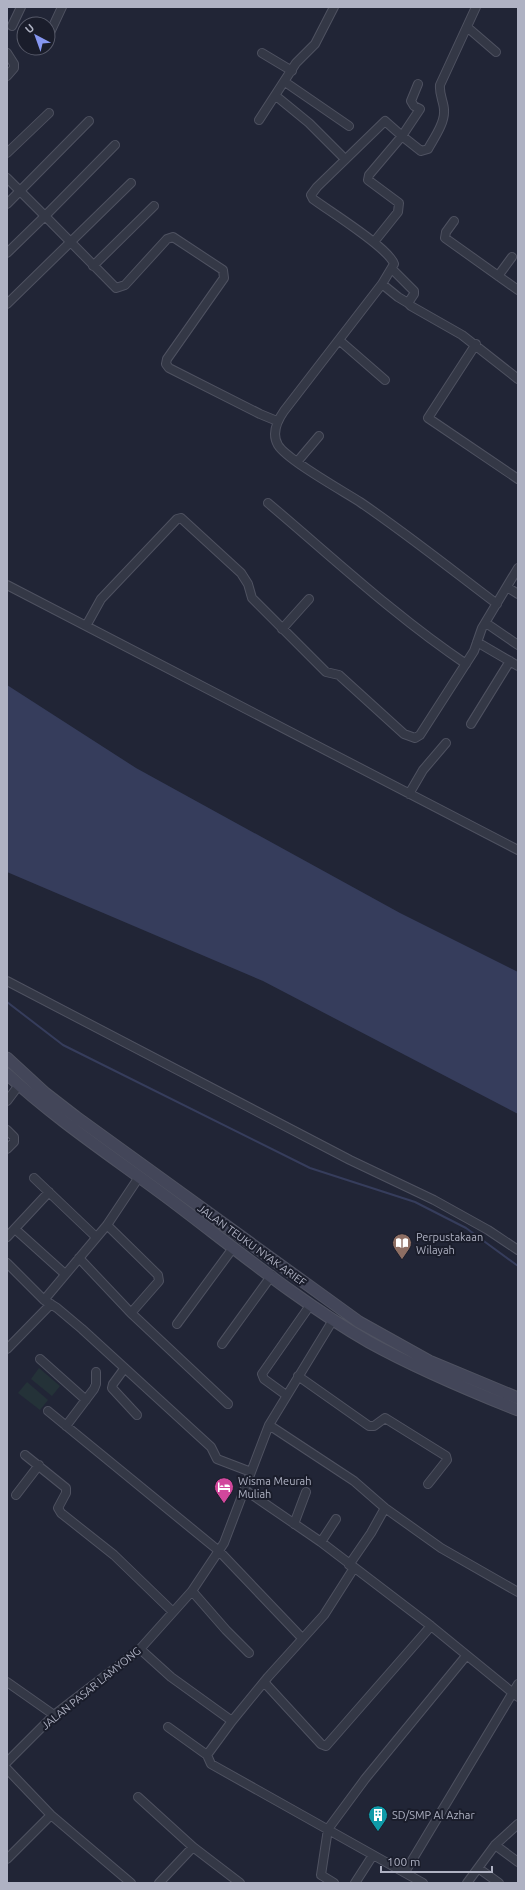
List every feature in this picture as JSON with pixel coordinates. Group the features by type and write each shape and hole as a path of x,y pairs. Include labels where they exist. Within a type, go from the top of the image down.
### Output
{"main road":[{"name":"JALAN TEUKU NYAK ARIEF","path":"7,1058 45,1093 72,1121 139,1177 233,1248 333,1320 384,1349 518,1410"},
{"name":"JALAN TEUKU NYAK ARIEF","path":"7,1074 19,1085 359,1322 429,1360 518,1398"}],"street":[{"path":"12,26 21,7"},
{"path":"56,20 62,7"},
{"path":"259,120 292,72 296,63 315,44 334,7"},
{"path":"476,7 440,85 439,92 444,113 442,121 428,149 421,151 385,121 317,187 311,195 313,199 374,242 392,259 394,264 382,284 277,421 275,431 276,442 283,451 297,462 361,503 450,567 497,604"},
{"path":"467,28 496,52"},
{"path":"7,53 14,64 14,68 7,76"},
{"path":"262,53 292,72"},
{"path":"285,82 349,126"},
{"path":"374,242 398,212 400,206 399,203 368,180 369,175 402,136 420,110 414,106 411,100 418,84"},
{"path":"276,96 309,123 342,156"},
{"path":"7,153 49,113"},
{"path":"7,204 89,122"},
{"path":"7,253 116,145"},
{"path":"7,178 113,286 122,287 167,239 173,237 219,267 224,272 224,278 166,359 166,364 169,368 260,414 277,421"},
{"path":"7,304 130,183"},
{"path":"93,266 154,206"},
{"path":"454,221 446,232 445,238 518,290"},
{"path":"498,276 512,257"},
{"path":"392,269 414,291 414,294 408,303"},
{"path":"382,284 424,315 454,330 476,344 518,379"},
{"path":"339,340 385,380"},
{"path":"476,344 428,418 518,479"},
{"path":"297,462 319,436"},
{"path":"268,503 370,590 444,650 466,664"},
{"path":"86,626 96,604 179,518 241,573 248,584 252,598 326,672 339,675 410,737 414,738 420,734 466,664 477,642 479,634 518,568"},
{"path":"7,585 518,850"},
{"path":"507,587 518,594"},
{"path":"282,629 309,599"},
{"path":"486,623 518,645"},
{"path":"477,642 518,666"},
{"path":"471,724 510,661"},
{"path":"409,794 423,770 446,743"},
{"path":"7,981 350,1160 434,1200 488,1230 518,1250"},
{"path":"7,1101 19,1085"},
{"path":"7,1130 14,1137 14,1142 7,1149"},
{"path":"7,1349 47,1302 65,1274 107,1225 139,1177"},
{"path":"34,1178 96,1238"},
{"path":"7,1237 49,1192"},
{"path":"107,1225 158,1275 159,1281 131,1312"},
{"path":"15,1229 65,1274"},
{"path":"177,1324 233,1248"},
{"path":"79,1258 131,1312 228,1404"},
{"path":"7,1264 47,1302 82,1329 211,1447 218,1459 224,1464 251,1472"},
{"path":"222,1344 272,1275"},
{"path":"286,1395 264,1379 262,1374 311,1304"},
{"name":"JALAN PASAR LAMYONG","path":"7,1762 54,1715 140,1649 192,1591 219,1551 245,1490 269,1425 333,1320"},
{"path":"40,1359 86,1400"},
{"path":"124,1369 113,1384 112,1388 137,1415"},
{"path":"66,1426 96,1386 96,1372"},
{"path":"298,1376 369,1426 374,1426 385,1418 446,1456 447,1460 428,1484"},
{"path":"48,1411 219,1551 302,1638"},
{"path":"269,1425 354,1481 385,1508 441,1548 518,1592"},
{"path":"25,1454 66,1488 66,1493 58,1508 61,1513 114,1555 173,1612"},
{"path":"16,1495 39,1465"},
{"path":"245,1490 321,1542 516,1695"},
{"path":"294,1524 306,1492"},
{"path":"207,1755 232,1721 264,1682 324,1615 385,1508"},
{"path":"321,1542 336,1519"},
{"path":"192,1591 226,1630 249,1653"},
{"path":"264,1682 320,1744 326,1746 430,1626"},
{"path":"140,1649 171,1677 232,1721"},
{"path":"334,1883 321,1875 328,1829 366,1779 466,1656"},
{"path":"7,1682 54,1715"},
{"path":"404,1872 516,1695 518,1684"},
{"path":"168,1727 207,1755 211,1764 423,1883"},
{"path":"7,1770 52,1815 131,1883"},
{"path":"138,1797 158,1818 240,1883"},
{"path":"7,1859 52,1815"},
{"path":"467,1883 495,1845 518,1824"},
{"path":"495,1845 518,1862"},
{"path":"159,1883 193,1847"},
{"path":"355,1883 373,1855"},
{"path":"478,1868 499,1883"}],"shaded area":[{"path":"39,1368 60,1386 52,1396 31,1379"},
{"path":"27,1382 48,1400 40,1410 18,1393"}],"water":[{"path":"7,685 136,768 400,913 518,972 518,1114 263,981 7,872"}],"waterway":[{"path":"7,1002 63,1045 310,1168 415,1202 466,1228 518,1266"}],"place":[{"name":"Perpustakaan Wilayah","path":"402,1260"},
{"name":"Wisma Meurah Muliah","path":"224,1504"},
{"name":"SD/SMP Al Azhar","path":"378,1832"}]}
